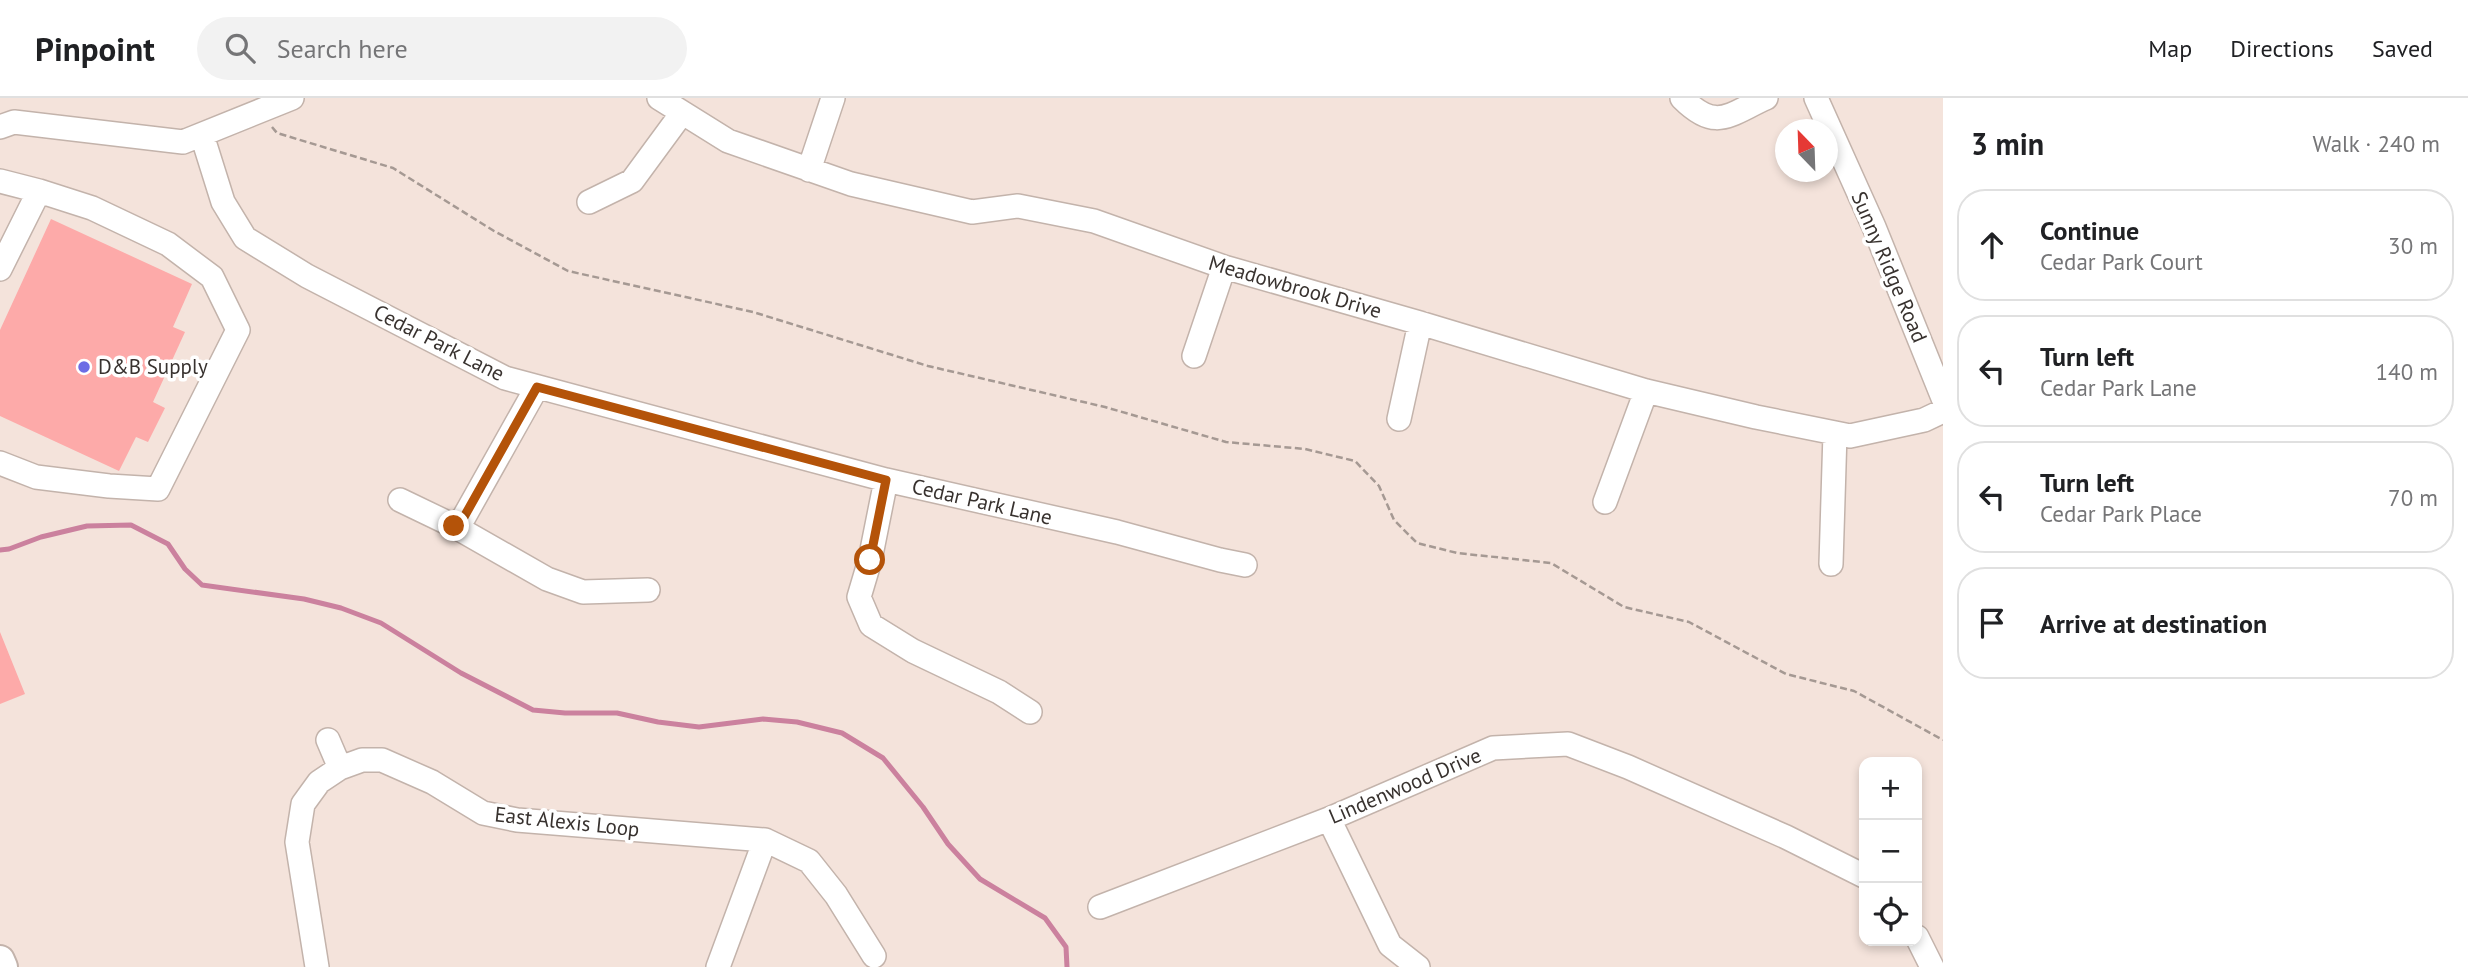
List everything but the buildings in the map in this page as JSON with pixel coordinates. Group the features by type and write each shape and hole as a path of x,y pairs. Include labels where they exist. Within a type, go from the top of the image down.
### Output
{"main road":[{"path":"0,960 3,967"}],"street":[{"path":"0,127 14,122 183,142 292,98"},
{"name":"Meadowbrook Drive","path":"659,98 728,141 851,184 972,212 1018,206 1094,221 1224,267 1646,391 1850,436 1924,420 1943,411"},
{"path":"809,170 833,98"},
{"path":"1682,98 1705,117 1717,119 1766,98"},
{"name":"Sunny Ridge Road","path":"1816,98 1874,227 1943,398"},
{"path":"589,202 632,181 682,113"},
{"name":"Cedar Park Lane","path":"202,135 223,202 245,238 307,276 505,378 886,480 1117,532 1245,565"},
{"path":"0,181 92,208 168,244 212,277 238,330 158,489 36,477 0,463"},
{"path":"0,269 39,191"},
{"path":"1194,356 1224,267"},
{"path":"1399,419 1420,323"},
{"path":"454,526 464,517 537,387"},
{"path":"1605,502 1646,391"},
{"path":"1831,564 1835,433"},
{"path":"886,480 870,560 859,597 871,625 913,652 999,692 1030,712"},
{"path":"400,500 454,526 547,579 583,592 648,590"},
{"path":"328,740 340,768"},
{"name":"Lindenwood Drive","path":"1100,907 1329,819 1493,748 1568,744 1628,767 1774,832 1859,874"},
{"name":"East Alexis Loop","path":"317,967 297,842 303,804 319,782 340,768 362,760 382,760 432,782 483,813 517,820 765,840"},
{"path":"1329,819 1390,945 1418,967"},
{"path":"718,967 765,840 808,861 836,895 874,956"},
{"path":"1922,946 1932,967"}],"path":[{"path":"259,111 277,133 393,168 494,231 568,271 753,312 928,366 1105,407 1226,442 1305,449 1354,461 1379,486 1394,520 1417,543 1457,554 1551,563 1624,607 1689,622 1786,674 1854,691 1943,740"}],"waterway":[{"path":"0,550 87,526 131,525 168,544 185,569 202,585 304,599 341,608 381,623 461,673 533,710 617,713 699,727 763,719 797,722 842,733 883,758 923,807 948,844 980,879 1045,918 1066,947 1067,967"}],"place":[{"name":"D&B Supply","path":"84,367"}],"route":[{"path":"454,526 464,517 537,387 886,480 870,560"}]}
